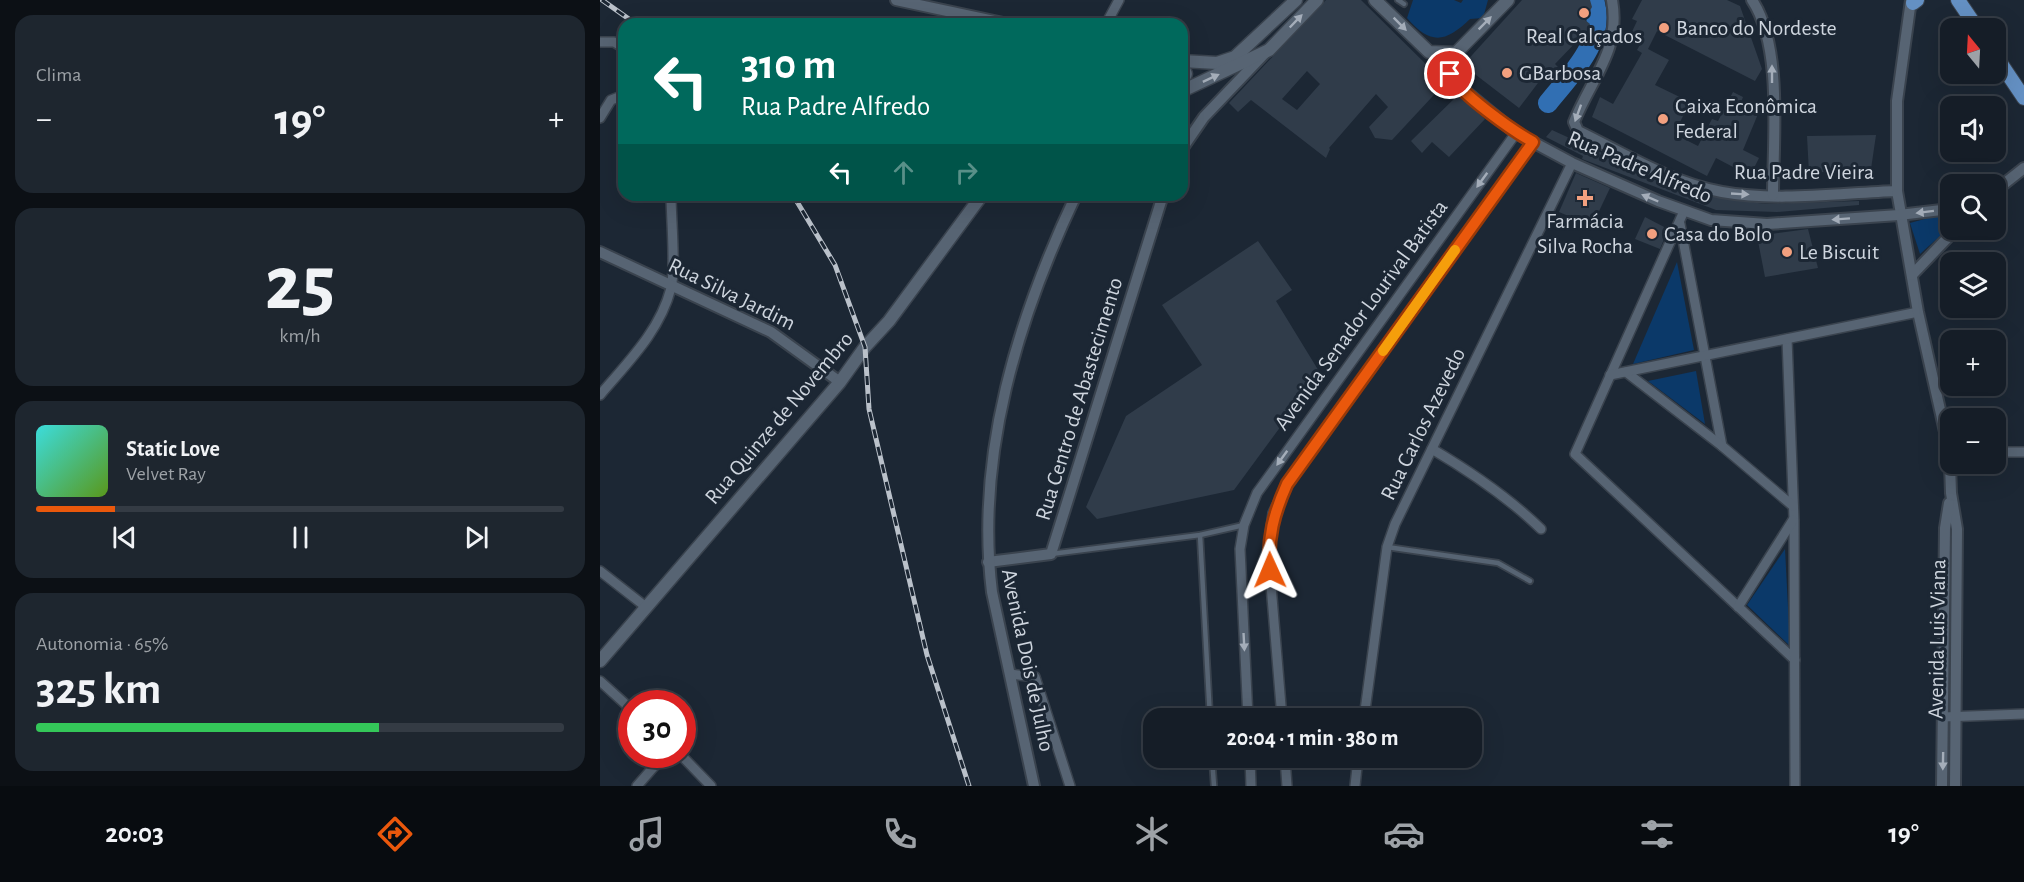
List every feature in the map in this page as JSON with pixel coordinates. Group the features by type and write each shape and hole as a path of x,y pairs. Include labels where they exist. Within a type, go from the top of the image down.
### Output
{"main road":[{"path":"1188,63 1237,61 1296,0"},
{"path":"1188,88 1237,61 1269,50 1317,0"},
{"path":"1375,0 1432,54 1456,53 1507,0"},
{"path":"1958,0 1970,18"},
{"path":"2006,71 2024,98"},
{"name":"Rua Quinze de Novembro","path":"600,661 840,382 865,347 889,321 978,201"}],"street":[{"path":"896,0 937,4 982,18"},
{"path":"1109,18 1119,0"},
{"name":"Rua Padre Vieira","path":"1612,0 1615,27 1612,44 1574,122 1578,132 1696,185 1729,193 1773,195 1896,191"},
{"path":"1752,0 1761,14 1772,61 1773,195"},
{"path":"1913,3 1897,101 1896,191 1918,312 1940,410"},
{"path":"600,42 614,42 618,44"},
{"path":"1188,140 1204,117 1269,50"},
{"name":"Rua Padre Alfredo","path":"1456,53 1450,74 1453,81 1516,132 1572,163 1684,211 1711,220 1767,224 1940,210"},
{"path":"600,118 603,109 611,100 618,97"},
{"name":"Avenida Senador Lourival Batista","path":"1248,708 1240,549 1244,525 1257,493 1516,132"},
{"name":"Avenida Senador Lourival Batista","path":"1281,708 1268,549 1273,513 1287,484 1533,142"},
{"name":"Rua Carlos Azevedo","path":"1365,708 1387,547 1395,524 1572,163"},
{"path":"2006,182 2024,168"},
{"path":"600,395 644,343 659,320 672,286 671,201"},
{"name":"Avenida Dois de Julho","path":"1034,786 992,592 988,562 990,493 997,427 1004,395 1036,286 1073,201"},
{"name":"Rua Centro de Abastecimento","path":"988,562 1051,554 1161,201"},
{"path":"1684,211 1575,454 1795,660"},
{"path":"1679,223 1722,446"},
{"path":"1912,275 1945,240"},
{"name":"Rua Silva Jardim","path":"600,252 771,332 840,382"},
{"path":"1610,375 1918,312"},
{"path":"1787,339 1794,520 1795,786"},
{"path":"1626,372 1722,446 1793,506"},
{"path":"1432,449 1464,468 1520,508 1541,529"},
{"path":"2006,452 2024,452"},
{"name":"Avenida Luis Viana","path":"1950,474 1957,529 1955,786"},
{"name":"Avenida Luis Viana","path":"1942,786 1945,528 1951,494"},
{"path":"1738,607 1794,520"},
{"path":"600,571 646,607"},
{"path":"1010,674 1035,677 1070,786"},
{"path":"600,681 618,697"},
{"path":"1943,717 2024,714"},
{"path":"637,786 653,768"},
{"path":"694,768 711,786"},
{"path":"1250,768 1251,786"},
{"path":"1286,768 1287,786"},
{"path":"1354,786 1357,768"}],"lane":[{"path":"1398,0 1404,4"},
{"path":"1051,554 1200,535 1244,525"},
{"path":"1200,535 1209,708"},
{"path":"1387,547 1498,562 1530,581"},
{"path":"1213,768 1214,786"}],"shaded area":[{"path":"1413,0 1454,0 1461,3 1463,0 1488,0 1483,18 1470,19 1453,32 1438,38 1424,33 1407,18"},
{"path":"1940,215 1940,236 1920,254 1910,223"},
{"path":"1677,262 1694,350 1633,364"},
{"path":"1696,371 1705,424 1648,381"},
{"path":"1785,549 1790,646 1747,605"}],"building":[{"path":"1326,0 1361,0 1445,83 1392,140 1375,138 1369,127 1388,107 1376,94 1329,148 1326,158 1251,100 1238,112 1229,103","holes":["1307,71 1320,84 1297,110 1282,99"]},
{"path":"1522,0 1590,0 1592,7 1585,20 1590,24 1584,42 1579,39 1555,64 1564,73 1558,80 1547,71 1519,108 1463,65"},
{"path":"1642,0 1727,0 1740,6 1762,69 1755,81 1657,31 1648,49 1669,60 1655,85 1690,102 1674,134 1698,146 1712,119 1718,121 1733,92 1743,97 1740,105 1758,114 1743,150 1759,158 1750,176 1716,158 1707,176 1592,117 1600,97 1613,104 1642,53 1637,50 1641,43 1630,36 1637,21 1632,19"},
{"path":"1458,95 1485,119 1449,157 1432,142 1422,153 1411,141"},
{"path":"1552,130 1663,181 1701,195 1765,204 1859,201 1859,205 1777,212 1716,210 1582,159 1583,156 1546,137"},
{"path":"1876,135 1871,169 1809,173 1807,136"},
{"name":"Farmácia Silva Rocha","path":"1576,173 1610,188 1592,226 1559,212"},
{"name":"Casa do Bolo","path":"1645,217 1668,229 1660,249 1635,239"},
{"name":"Le Biscuit","path":"1808,229 1818,268 1765,277 1757,236"},
{"path":"1258,241 1292,290 1276,301 1320,373 1234,490 1097,519 1086,507 1126,416 1202,365 1162,305"}],"waterway":[{"path":"1548,103 1576,68 1591,43 1596,29 1597,15 1594,0"}],"railway":[{"path":"602,0 628,18"},
{"path":"797,201 835,265 865,347 869,409 927,655 969,786"}],"slow traffic":[{"path":"1383,351 1455,250"}],"place":[{"name":"Real Calçados","path":"1584,13"},
{"name":"Banco do Nordeste","path":"1664,28"},
{"name":"GBarbosa","path":"1507,73"},
{"name":"Caixa Econômica Federal","path":"1663,119"},
{"name":"Farmácia Silva Rocha","path":"1585,198"},
{"name":"Casa do Bolo","path":"1652,234"},
{"name":"Le Biscuit","path":"1787,252"}],"route":[{"path":"1270,570 1268,549 1273,513 1287,484 1533,142 1516,132 1465,91 1453,81 1450,74"}]}
